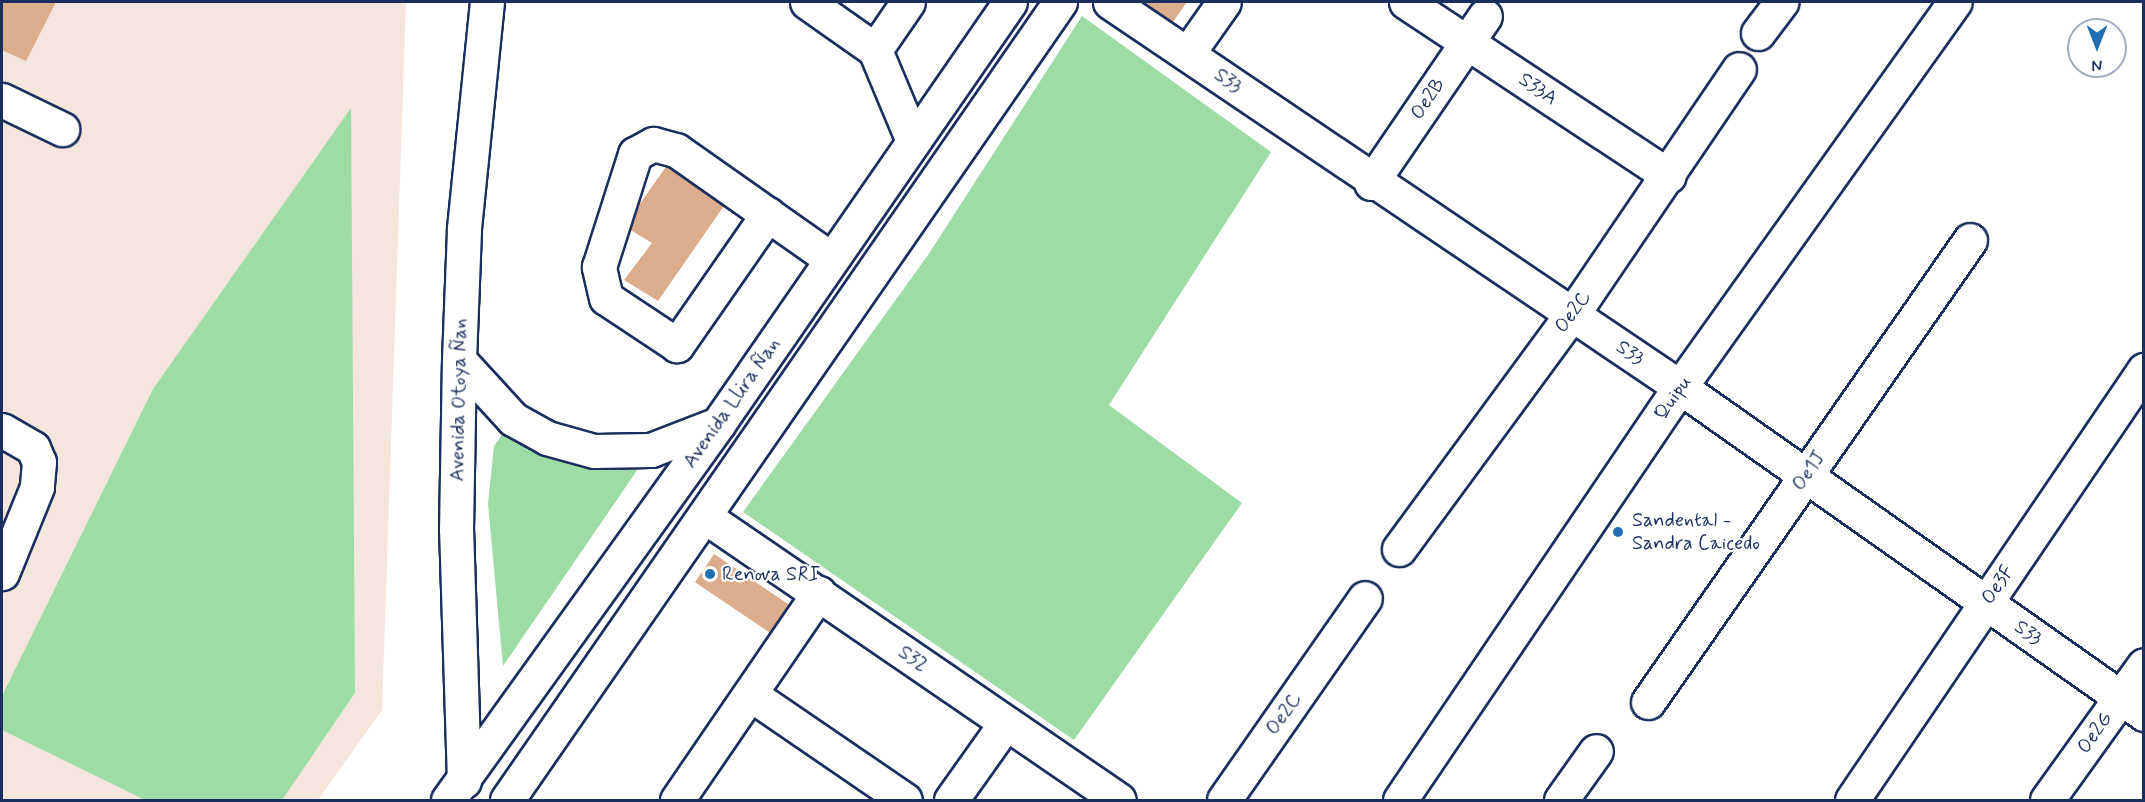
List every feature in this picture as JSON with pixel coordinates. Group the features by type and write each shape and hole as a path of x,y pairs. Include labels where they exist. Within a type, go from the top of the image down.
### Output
{"street":[{"name":"Avenida Otoya Ñan","path":"459,792 456,530 459,360 464,228 487,2"},
{"path":"807,2 875,50 913,141"},
{"path":"875,50 908,2"},
{"name":"Avenida Llira Ñan","path":"459,792 718,424 1010,2"},
{"path":"507,801 707,518 1060,2"},
{"name":"S33","path":"1110,2 1188,53 1371,183 1680,387 1804,478 2132,706"},
{"path":"1188,53 1224,2"},
{"name":"S33A","path":"1406,2 1476,29 1669,176"},
{"path":"1758,33 1781,2"},
{"name":"Quipu","path":"1400,801 1680,387 1955,2"},
{"name":"Oe2B","path":"1371,183 1476,29"},
{"name":"Oe2C","path":"1399,549 1572,314 1669,176 1739,69"},
{"path":"2,100 63,129"},
{"path":"768,214 678,345 606,298 599,267 635,154 653,144 676,150 768,214 831,259"},
{"name":"Oe1J","path":"1648,702 1970,240"},
{"path":"459,360 513,419 547,438 594,451 651,450 718,424"},
{"name":"Oe3F","path":"1852,801 2144,370"},
{"path":"2,430 33,448 39,462 37,487 2,573"},
{"name":"S32","path":"707,518 1119,801"},
{"path":"677,801 753,696 819,593"},
{"name":"Oe2C","path":"1224,801 1365,598"},
{"name":"Oe2G","path":"2047,801 2132,706 2144,665"},
{"path":"753,696 905,801"},
{"path":"951,801 1005,724"},
{"path":"1561,801 1596,751"}],"shaded area":[{"path":"2,2 406,2 382,710 318,800 2,800"}],"green space":[{"path":"1082,16 1271,152 1109,405 1242,503 1074,740 743,512 928,255"},
{"path":"351,108 355,693 282,800 145,800 2,730 2,696 153,389"},
{"path":"513,419 651,450 503,666 488,504 494,446"}],"building":[{"path":"2,2 56,2 26,61 2,50"},
{"path":"1143,2 1187,2 1173,22"},
{"path":"668,164 726,203 658,301 624,280 652,243 624,226"},
{"path":"714,554 794,608 775,636 695,582"}],"place":[{"name":"Sandental - Sandra Caicedo","path":"1618,532"},
{"name":"Renova SRI","path":"710,574"}]}
